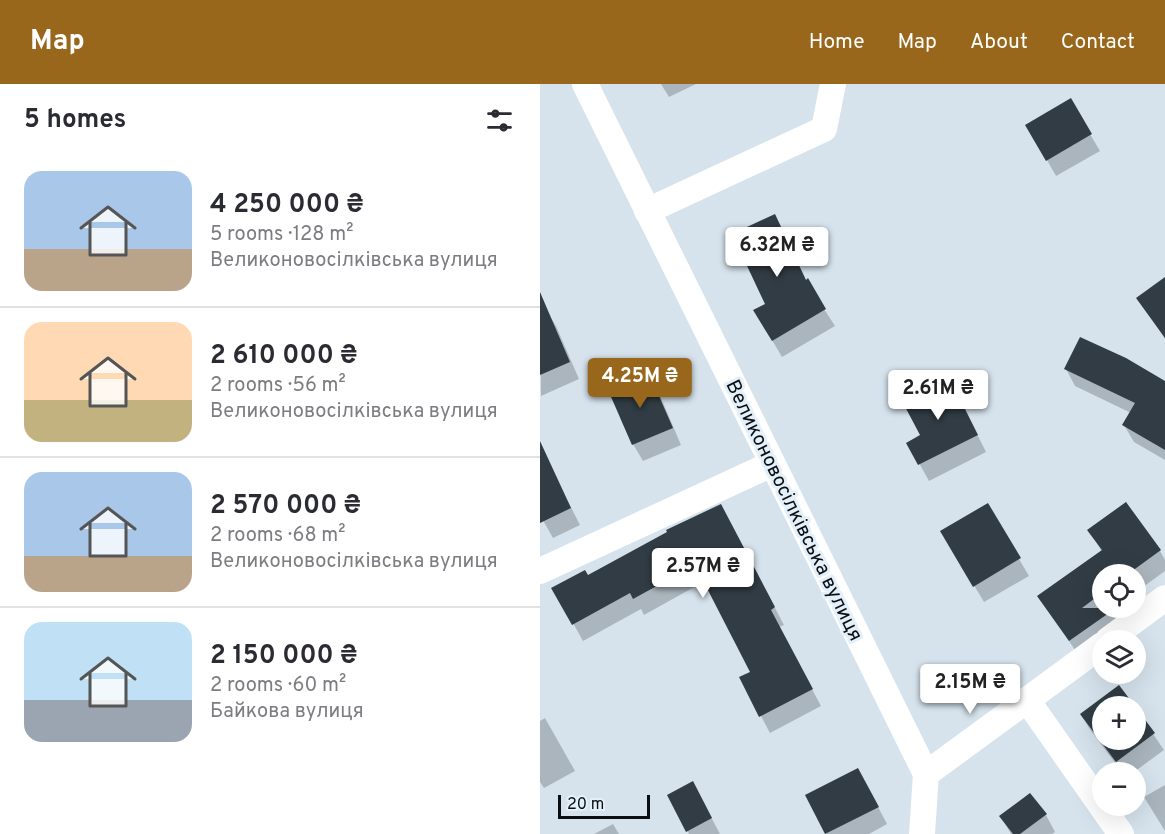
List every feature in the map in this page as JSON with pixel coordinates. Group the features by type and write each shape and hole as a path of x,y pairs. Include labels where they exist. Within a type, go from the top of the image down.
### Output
{"street":[{"name":"Великоновосілківська вулиця","path":"585,84 926,774"},
{"path":"647,211 824,129 832,84"},
{"path":"540,571 772,465"},
{"path":"1122,630 1165,598"},
{"path":"922,834 926,774 1092,652"},
{"path":"1027,700 1121,834"}],"building":[{"path":"1071,98 1092,134 1046,161 1025,125"},
{"path":"775,214 806,280 808,278 826,309 772,341 753,310 765,304 732,234"},
{"path":"1165,277 1165,338 1136,298"},
{"path":"540,292 570,362 540,375"},
{"path":"1080,337 1126,358 1165,381 1165,450 1122,425 1135,403 1064,369"},
{"path":"649,373 673,428 632,445 608,390"},
{"path":"949,377 978,435 918,465 906,443 920,435 902,401"},
{"path":"540,441 571,508 540,523"},
{"path":"1126,502 1161,550 1142,564 1092,564 1092,600 1082,608 1092,608 1092,618 1102,618 1069,641 1037,596 1102,550 1087,530"},
{"path":"988,503 1021,558 973,587 940,531"},
{"path":"721,504 775,607 771,610 813,689 759,717 739,677 750,672 695,565 633,599 630,593 572,625 551,588 585,570 588,575 667,532 666,530"},
{"path":"1119,685 1127,696 1104,696"},
{"path":"1092,705 1092,730 1080,714"},
{"path":"1146,721 1155,733 1146,740"},
{"path":"1107,750 1132,750 1116,762"},
{"path":"858,768 879,807 825,834 805,795"},
{"path":"693,781 712,818 686,832 667,795"},
{"path":"1030,793 1047,814 1020,834 1013,834 999,816"}]}
